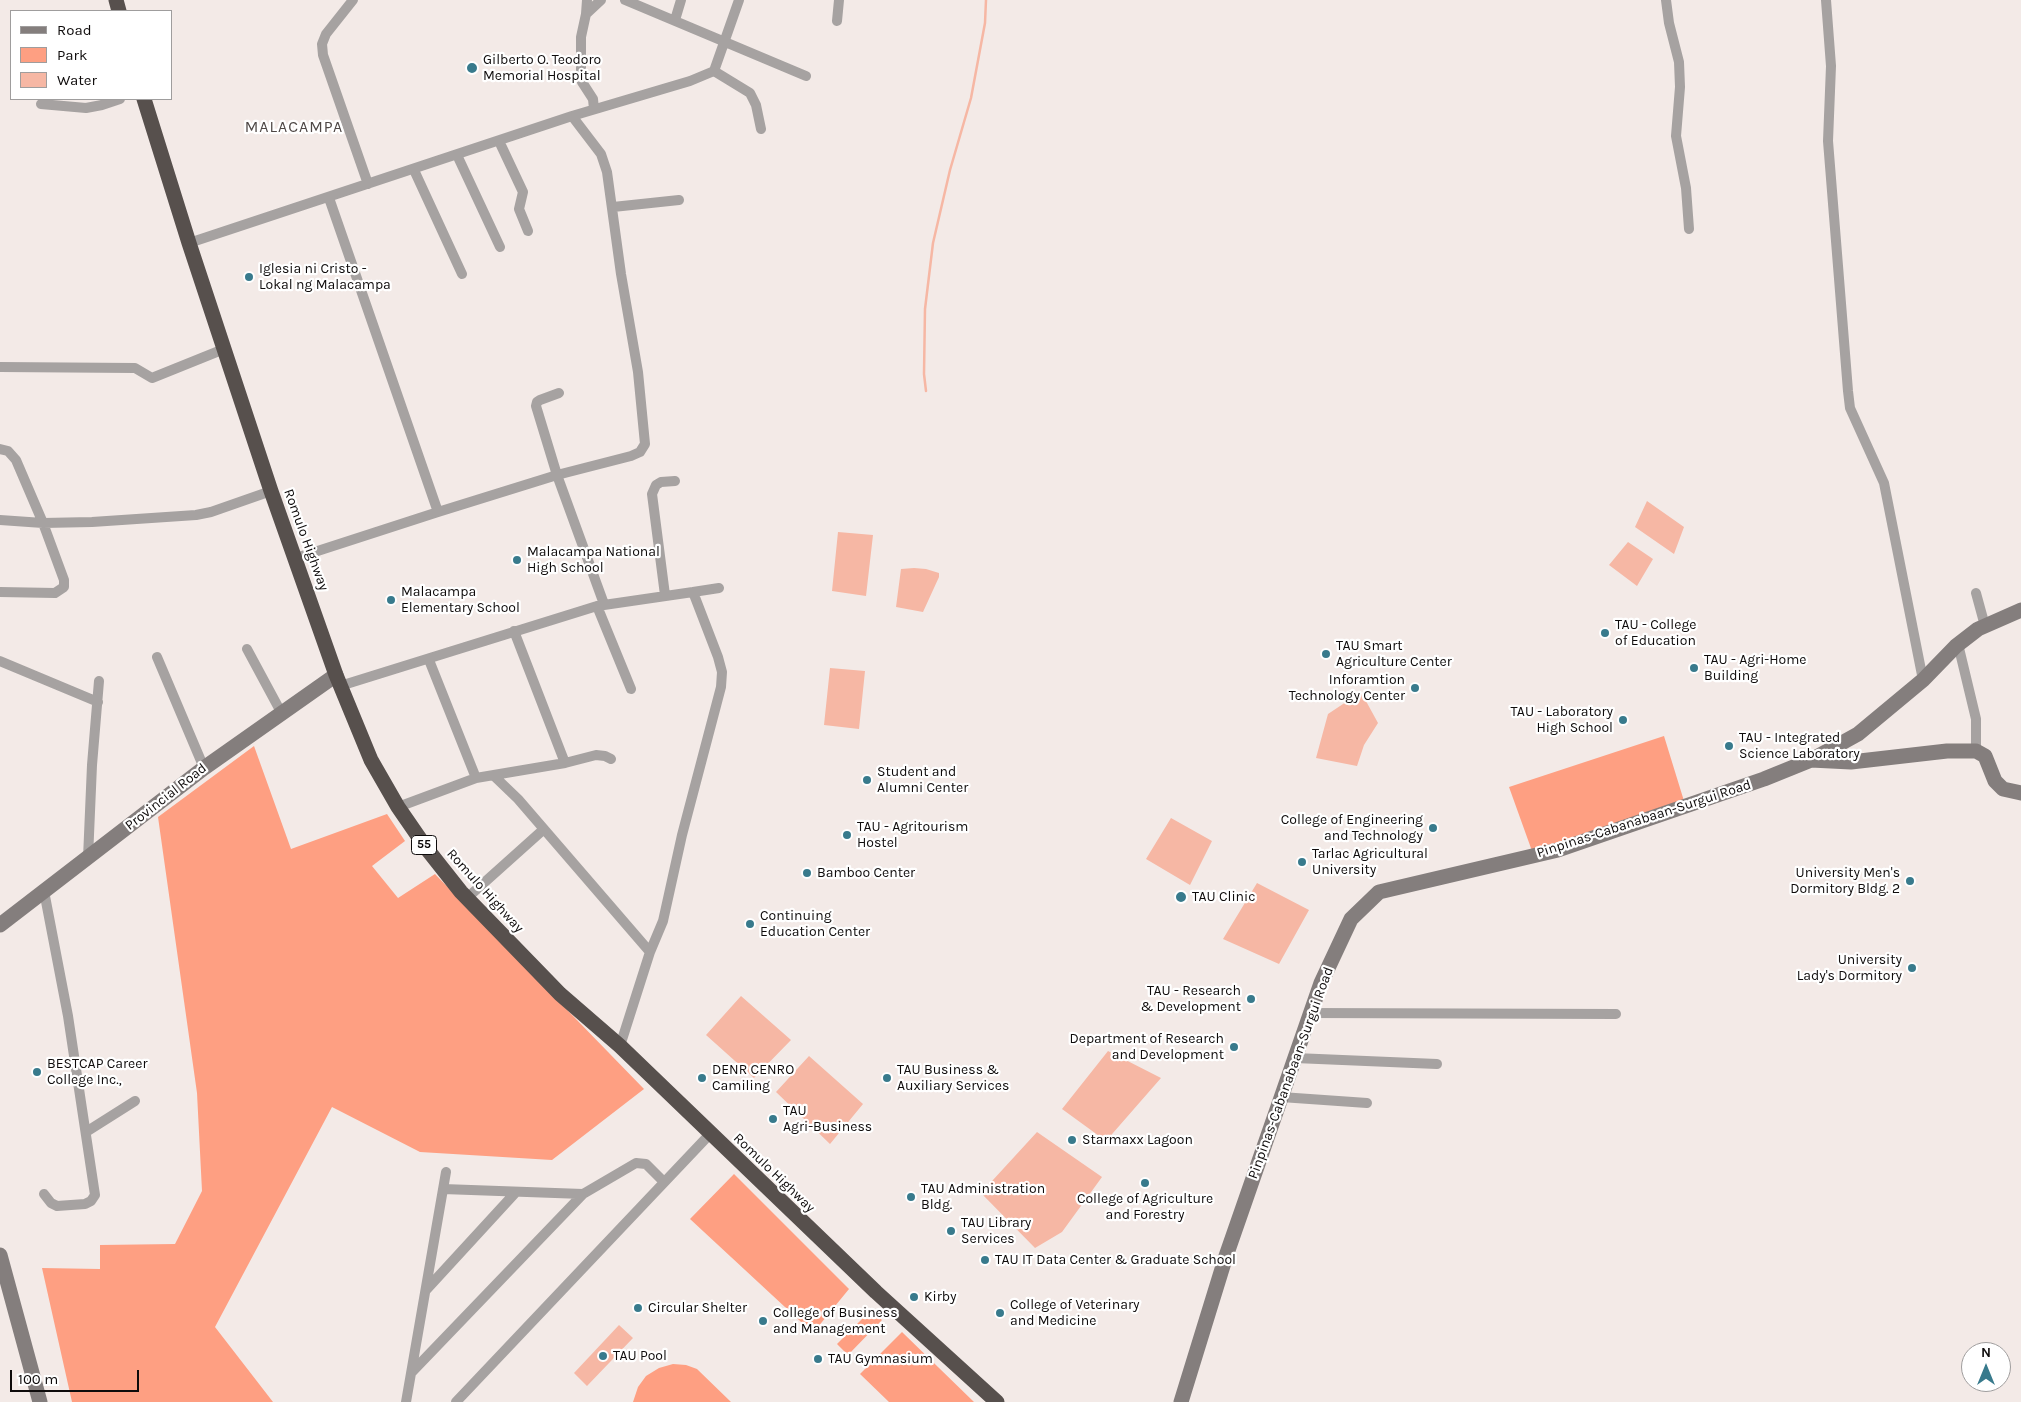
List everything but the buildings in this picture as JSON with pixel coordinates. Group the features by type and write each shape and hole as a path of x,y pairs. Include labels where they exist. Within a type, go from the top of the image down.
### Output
{"highway":[{"name":"Romulo Highway","path":"144,100 189,243 271,491 338,681 371,760 398,807 442,869 466,898 560,994 620,1046 883,1299 997,1402"}],"street":[{"path":"353,0 326,34 322,44 324,55 368,184"},
{"path":"587,0 581,37 581,71 582,82 592,99 594,109"},
{"path":"586,14 601,0"},
{"path":"626,0 806,76"},
{"path":"674,20 681,0"},
{"path":"189,243 414,170 572,116 690,81 714,71 739,0"},
{"path":"1666,0 1679,62 1680,87 1676,136 1686,188 1689,229"},
{"path":"1826,0 1831,66 1828,141 1850,408 1884,483 1923,680"},
{"path":"837,1 837,21"},
{"path":"714,71 750,93 756,105 761,129"},
{"path":"41,104 86,108 117,100"},
{"path":"296,558 438,512 557,476 632,456 640,452 645,444 638,372 621,274 608,172 601,154 572,116"},
{"path":"500,141 523,192 518,209 528,231"},
{"path":"457,155 500,247"},
{"path":"414,170 462,274"},
{"path":"329,198 438,512"},
{"path":"613,207 679,200"},
{"path":"0,367 135,368 152,378 224,349"},
{"path":"559,393 540,400 536,406 557,476 631,689"},
{"path":"0,449 8,451 16,460 43,523 64,580 64,587 55,593 0,592"},
{"path":"665,595 652,494 656,485 661,482 675,481"},
{"path":"0,520 43,523 196,515 271,491"},
{"path":"338,681 428,660 514,631 601,605 719,588"},
{"path":"620,1046 650,952 663,921 682,835 721,687 722,672 718,656 693,592"},
{"path":"1976,593 1986,626"},
{"name":"Pinpinas-Cabanabaan-Surgui Road","path":"1182,1402 1226,1256 1321,983 1351,919 1379,892 1558,850 1764,779 1811,760 1858,734 1923,680 1958,644 1978,629 2021,610"},
{"path":"514,631 565,763"},
{"path":"1958,644 1976,719 1976,750"},
{"path":"247,649 282,714"},
{"path":"157,657 204,768"},
{"path":"428,660 476,778"},
{"path":"0,661 98,702"},
{"path":"88,858 92,765 99,681"},
{"name":"Provincial Road","path":"0,924 204,768 282,714 338,681"},
{"path":"1811,760 1851,762 1946,751 1976,750 1985,756 1995,781 2003,789 2021,794"},
{"path":"398,807 476,778 565,763 596,755 611,759"},
{"path":"493,775 518,799 650,952"},
{"path":"466,898 544,829"},
{"path":"44,891 68,1016 95,1195 91,1202 58,1206 51,1203 44,1194"},
{"path":"1310,1013 1616,1014"},
{"path":"1295,1058 1437,1064"},
{"path":"1281,1097 1367,1104"},
{"path":"86,1132 136,1101"},
{"path":"456,1402 710,1134"},
{"path":"411,1373 583,1194 636,1163 646,1164 664,1182"},
{"path":"406,1402 446,1172"},
{"path":"443,1189 583,1194"},
{"path":"426,1290 516,1192"},
{"path":"0,1254 40,1402"}],"green space":[{"path":"1664,736 1684,801 1532,851 1509,787"},
{"path":"254,746 291,849 387,814 405,841 372,866 398,898 435,874 644,1089 552,1160 420,1152 332,1107 215,1327 273,1402 72,1402 42,1268 100,1269 100,1245 175,1244 202,1191 197,1093 158,817"},
{"path":"734,1174 849,1289 813,1333 690,1219"},
{"path":"871,1310 882,1320 848,1355 837,1344"},
{"path":"902,1332 974,1402 889,1402 860,1374"},
{"path":"673,1364 686,1365 697,1369 731,1402 633,1402 638,1387 646,1376 659,1368"}],"water":[{"path":"1647,501 1684,527 1674,554 1635,527"},
{"path":"838,532 873,535 866,596 832,591"},
{"path":"1628,542 1653,559 1637,586 1609,565"},
{"path":"914,568 939,573 939,577 923,612 896,607 901,569"},
{"path":"830,668 865,671 859,729 824,725"},
{"path":"1361,692 1378,723 1364,745 1357,766 1316,758 1328,714"},
{"path":"1171,818 1212,841 1190,885 1146,859"},
{"path":"1257,883 1309,910 1279,964 1223,939"},
{"path":"741,996 791,1040 754,1078 706,1035"},
{"path":"1108,1051 1161,1078 1106,1141 1062,1109"},
{"path":"809,1056 863,1104 830,1144 776,1092"},
{"path":"1037,1132 1102,1177 1062,1232 1035,1248 981,1193"},
{"name":"TAU Pool","path":"619,1325 633,1338 587,1386 574,1373"}],"waterway":[{"path":"926,391 924,374 925,309 933,243 950,170 971,98 985,23 986,0"}],"place":[{"name":"Gilberto O. Teodoro Memorial Hospital","path":"472,68"},
{"name":"Iglesia ni Cristo - Lokal ng Malacampa","path":"249,277"},
{"name":"Malacampa National High School","path":"517,560"},
{"name":"Malacampa Elementary School","path":"391,600"},
{"name":"TAU - College of Education","path":"1605,633"},
{"name":"TAU Smart Agriculture Center","path":"1326,654"},
{"name":"TAU - Agri-Home Building","path":"1694,668"},
{"name":"Inforamtion Technology Center","path":"1415,688"},
{"name":"TAU - Laboratory High School","path":"1623,720"},
{"name":"TAU - Integrated Science Laboratory","path":"1729,746"},
{"name":"Student and Alumni Center","path":"867,780"},
{"name":"College of Engineering and Technology","path":"1433,828"},
{"name":"TAU - Agritourism Hostel","path":"847,835"},
{"name":"Tarlac Agricultural University","path":"1302,862"},
{"name":"Bamboo Center","path":"807,873"},
{"name":"University Men's Dormitory Bldg. 2","path":"1910,881"},
{"name":"TAU Clinic","path":"1181,897"},
{"name":"Continuing Education Center","path":"750,924"},
{"name":"University Lady's Dormitory","path":"1912,968"},
{"name":"TAU - Research & Development","path":"1251,999"},
{"name":"Department of Research and Development","path":"1234,1047"},
{"name":"BESTCAP Career College Inc.,","path":"37,1072"},
{"name":"DENR CENRO Camiling","path":"702,1078"},
{"name":"TAU Business & Auxiliary Services","path":"887,1078"},
{"name":"TAU Agri-Business","path":"773,1119"},
{"name":"Starmaxx Lagoon","path":"1072,1140"},
{"name":"College of Agriculture and Forestry","path":"1145,1183"},
{"name":"TAU Administration Bldg.","path":"911,1197"},
{"name":"TAU Library Services","path":"951,1231"},
{"name":"TAU IT Data Center & Graduate School","path":"985,1260"},
{"name":"Kirby","path":"914,1297"},
{"name":"Circular Shelter","path":"638,1308"},
{"name":"College of Veterinary and Medicine","path":"1000,1313"},
{"name":"College of Business and Management","path":"763,1321"},
{"name":"TAU Pool","path":"603,1356"},
{"name":"TAU Gymnasium","path":"818,1359"}],"district":[{"name":"MALACAMPA","path":"294,127"}]}
